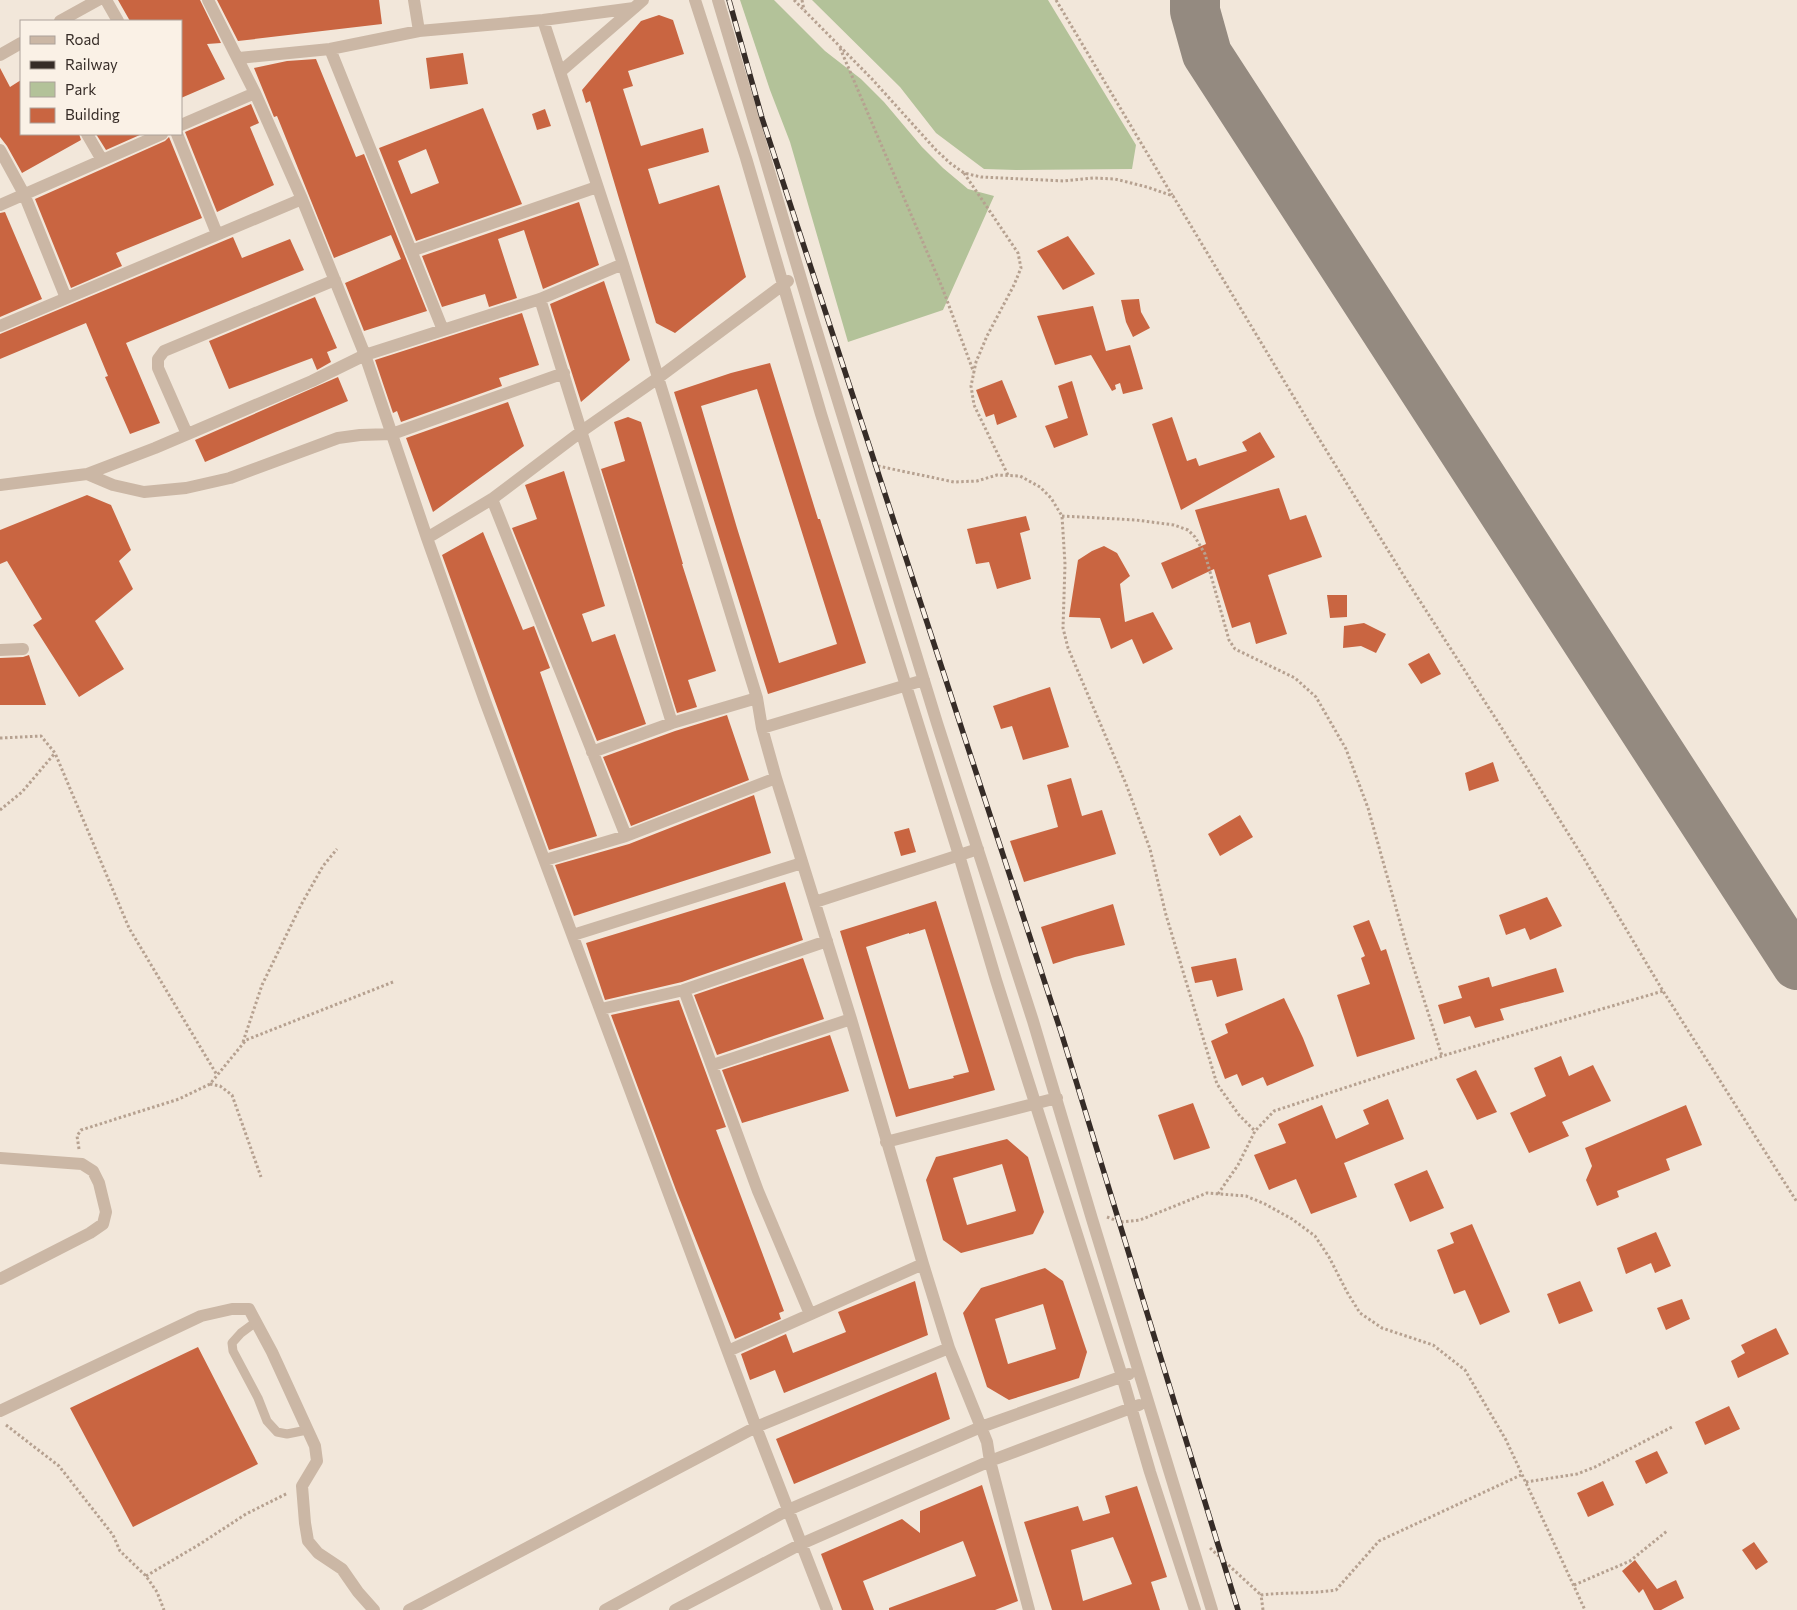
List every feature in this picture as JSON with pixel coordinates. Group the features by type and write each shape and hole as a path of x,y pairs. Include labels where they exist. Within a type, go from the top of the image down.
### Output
{"street":[{"path":"62,20 98,0"},
{"path":"106,0 117,20"},
{"path":"208,0 256,93 366,355 427,538 485,701 756,1427 827,1610"},
{"path":"414,0 419,31"},
{"path":"695,0 746,158 821,414 959,855 996,980 1194,1610"},
{"path":"718,0 798,274 924,680 1057,1098 1086,1200 1212,1610"},
{"path":"239,58 330,50 419,31 543,20 639,4"},
{"path":"560,72 639,4"},
{"path":"543,20 624,264 757,698 762,728 776,778 852,1020 886,1142 949,1348 987,1442 990,1461 1029,1610"},
{"path":"0,55 20,44"},
{"path":"330,50 443,330"},
{"path":"182,126 256,93"},
{"path":"88,135 102,160"},
{"path":"0,205 160,135"},
{"path":"177,135 217,234"},
{"path":"0,150 24,194 66,298"},
{"path":"411,252 597,187"},
{"path":"0,326 302,199"},
{"path":"0,485 87,474 312,381 366,355 540,299 624,264"},
{"path":"427,538 492,500 582,431 658,378 798,274"},
{"path":"186,434 158,368 158,359 164,351 335,280"},
{"path":"540,299 672,723"},
{"path":"87,474 113,486 144,492 186,488 230,478 338,438 360,434 392,434 564,373"},
{"path":"492,500 626,836"},
{"path":"0,650 23,650"},
{"path":"762,728 924,680"},
{"path":"592,752 672,723 757,698"},
{"path":"545,860 626,836 776,778"},
{"path":"816,902 978,849"},
{"path":"573,935 802,863"},
{"path":"601,1009 684,990 827,941"},
{"path":"684,990 713,1064 758,1191 810,1314"},
{"path":"713,1064 852,1020"},
{"path":"886,1142 1057,1098"},
{"path":"0,1158 82,1164 93,1171 99,1183 106,1212 103,1224 90,1233 0,1279"},
{"path":"728,1351 923,1264"},
{"path":"0,1411 201,1316 246,1308 251,1312 272,1352 315,1446 317,1456 315,1465 302,1486 304,1523 308,1541 318,1553 342,1569 358,1592 374,1610"},
{"path":"408,1610 756,1427 949,1348"},
{"path":"605,1610 788,1510 982,1427 1138,1370"},
{"path":"675,1610 802,1544 990,1461 1148,1401"}],"lane":[{"path":"256,1322 241,1333 232,1343 236,1357 258,1398 267,1421 277,1432 287,1434 307,1430"}],"path":[{"path":"794,0 872,79 936,150 964,173 1018,253 1021,268 987,336 976,362 971,386 974,405 1008,476"},
{"path":"802,0 804,10"},
{"path":"1056,0 1313,429 1583,857 1663,991 1797,1202"},
{"path":"839,46 942,287 974,373"},
{"path":"964,173 981,177 1064,181 1093,178 1114,179 1147,186 1172,196"},
{"path":"857,463 954,482 977,481 996,475 1020,476 1040,487 1051,498 1062,516 1065,564 1063,628 1068,648 1126,784 1150,849 1166,914 1217,1084 1239,1115 1255,1131"},
{"path":"1062,516 1136,520 1174,525 1188,530 1196,537 1205,554 1229,640 1235,649 1294,678 1316,697 1346,748 1368,808 1407,947 1442,1056"},
{"path":"0,738 41,736 55,753 129,928 217,1074"},
{"path":"0,810 22,792 55,753"},
{"path":"82,1164 77,1136 81,1130 179,1099 210,1084 243,1042 262,985 301,905 323,866 337,850"},
{"path":"243,1042 393,982"},
{"path":"1218,1194 1238,1165 1255,1131 1274,1111 1442,1056 1663,991"},
{"path":"210,1084 220,1086 232,1095 261,1177"},
{"path":"1086,1200 1111,1220 1120,1222 1140,1220 1208,1193 1246,1196 1292,1219 1315,1236 1360,1313 1382,1328 1433,1345 1465,1370 1506,1440 1585,1610"},
{"path":"0,1420 59,1466 113,1535 120,1551 146,1576 157,1592 164,1610"},
{"path":"1526,1482 1586,1471 1672,1427"},
{"path":"1261,1595 1282,1592 1294,1594 1318,1593 1336,1590 1379,1541 1521,1475"},
{"path":"146,1576 246,1514 302,1486"},
{"path":"1574,1586 1630,1561 1667,1532"},
{"path":"1204,1543 1261,1595 1263,1610"}],"green space":[{"path":"740,0 774,0 825,51 861,79 943,168 968,189 994,196 943,310 848,342 790,142 770,90"},
{"path":"812,0 1048,0 1136,145 1132,169 984,169 936,133 900,87"}],"building":[{"path":"118,0 200,0 221,43 207,44 225,79 182,98 182,20 129,20"},
{"path":"217,0 379,0 382,24 238,41"},
{"path":"659,15 673,20 684,54 628,71 633,86 623,89 641,146 703,128 709,152 648,169 659,204 719,185 746,277 675,333 656,323 590,101 586,103 582,90 641,21"},
{"path":"463,53 468,84 430,89 426,58"},
{"path":"316,59 356,157 364,154 427,311 364,331 345,283 401,259 391,235 334,258 277,116 274,117 254,68 287,61"},
{"path":"0,68 10,87 20,81 20,135 79,135 81,140 22,173 0,137"},
{"path":"251,104 259,123 250,127 274,185 217,212 185,132"},
{"path":"483,108 522,204 416,241 379,148","holes":["426,149 439,183 411,194 398,161"]},
{"path":"545,109 551,126 537,130 532,114"},
{"path":"97,135 140,135 106,150"},
{"path":"169,137 202,218 116,253 122,266 71,288 35,199 165,141"},
{"path":"579,202 599,265 543,289 524,230 498,239 517,298 489,307 485,294 442,307 422,256"},
{"path":"5,212 42,299 0,317 0,213"},
{"path":"1068,236 1095,274 1063,290 1037,251"},
{"path":"233,237 242,258 290,239 304,270 126,343 160,423 130,434 105,377 108,376 86,323 0,359 0,334"},
{"path":"604,281 630,360 581,402 550,304"},
{"path":"315,297 337,348 327,352 331,362 317,370 312,358 229,389 209,341"},
{"path":"1139,299 1141,312 1150,328 1133,337 1126,322 1121,300"},
{"path":"1093,306 1106,351 1130,345 1143,389 1123,394 1120,383 1115,385 1116,389 1112,391 1091,355 1055,365 1037,316"},
{"path":"522,313 539,365 499,378 502,386 401,422 397,411 393,413 375,360"},
{"path":"770,363 818,519 820,519 866,663 768,694 674,392 731,373","holes":["757,389 837,644 779,663 701,406"]},
{"path":"338,377 348,401 205,462 195,440"},
{"path":"1002,380 1017,417 997,425 994,414 986,417 976,390"},
{"path":"1072,381 1088,435 1054,448 1045,426 1068,418 1058,386"},
{"path":"508,402 524,446 433,512 406,438"},
{"path":"628,417 641,422 682,564 716,671 688,680 697,707 677,713 601,469 625,461 614,422"},
{"path":"1172,417 1187,461 1196,458 1199,466 1247,451 1242,442 1260,432 1275,457 1181,510 1152,424"},
{"path":"564,471 605,606 582,614 592,642 615,634 646,724 597,741 512,528 537,519 525,485"},
{"path":"1279,488 1290,520 1306,515 1322,557 1268,575 1287,634 1256,644 1250,622 1232,628 1214,569 1172,589 1161,563 1206,544 1195,510"},
{"path":"87,495 111,505 131,550 119,561 133,589 95,621 124,669 79,697 33,625 42,619 7,561 0,564 0,530"},
{"path":"1026,516 1030,530 1020,533 1031,579 997,589 989,562 976,564 967,529"},
{"path":"483,532 523,630 534,626 550,668 540,672 597,836 549,850 442,555"},
{"path":"1104,546 1117,553 1130,576 1120,584 1125,622 1153,612 1173,649 1143,664 1132,639 1111,649 1100,618 1069,617 1078,560"},
{"path":"1327,595 1347,595 1347,617 1330,618"},
{"path":"1364,623 1386,634 1376,653 1361,646 1343,648 1344,626"},
{"path":"1429,653 1441,674 1421,684 1408,664"},
{"path":"29,655 46,705 0,705 0,658"},
{"path":"1050,687 1069,747 1023,760 1012,726 1001,729 993,706"},
{"path":"727,715 749,780 631,826 603,757 675,731"},
{"path":"1493,762 1499,781 1469,791 1465,773"},
{"path":"1071,778 1082,816 1102,810 1116,854 1024,882 1010,841 1058,827 1047,785"},
{"path":"754,795 771,853 574,916 555,865 629,844"},
{"path":"1240,815 1253,837 1220,856 1208,834"},
{"path":"909,828 916,852 901,856 894,832"},
{"path":"785,882 803,940 682,982 605,1000 586,943"},
{"path":"1547,897 1562,926 1530,940 1525,928 1506,935 1499,915"},
{"path":"936,901 995,1090 896,1117 840,931","holes":["925,929 969,1072 953,1076 954,1078 909,1089 866,947"]},
{"path":"1113,904 1125,945 1053,964 1041,927"},
{"path":"1369,920 1381,951 1386,949 1415,1039 1357,1057 1337,995 1370,984 1361,958 1365,956 1353,926"},
{"path":"803,958 824,1019 717,1055 694,995"},
{"path":"1236,958 1243,990 1217,997 1212,980 1195,983 1191,967"},
{"path":"1556,968 1564,992 1500,1009 1504,1020 1475,1028 1470,1016 1444,1024 1438,1005 1462,998 1458,986 1489,977 1492,987"},
{"path":"1284,998 1314,1066 1267,1086 1263,1077 1242,1086 1237,1074 1225,1079 1211,1041 1228,1033 1225,1024"},
{"path":"679,1000 726,1127 716,1130 784,1311 779,1313 781,1319 735,1339 676,1190 611,1015"},
{"path":"830,1035 849,1091 742,1123 722,1070"},
{"path":"1561,1056 1569,1076 1593,1065 1611,1101 1562,1122 1569,1136 1529,1153 1510,1113 1546,1096 1534,1068"},
{"path":"1476,1070 1497,1112 1477,1120 1456,1079"},
{"path":"1388,1099 1404,1139 1344,1163 1357,1197 1311,1214 1296,1179 1269,1190 1254,1155 1286,1143 1278,1124 1322,1105 1336,1139 1369,1124 1363,1110"},
{"path":"1193,1103 1210,1148 1174,1160 1158,1115"},
{"path":"1686,1105 1702,1145 1666,1159 1670,1170 1617,1191 1619,1197 1597,1206 1586,1180 1592,1166 1585,1148"},
{"path":"1007,1139 1028,1157 1044,1212 1033,1234 961,1253 943,1240 926,1180 936,1157","holes":["1002,1164 1016,1211 967,1225 953,1178"]},
{"path":"1427,1170 1444,1208 1410,1222 1394,1184"},
{"path":"1472,1224 1510,1312 1480,1325 1465,1290 1454,1294 1437,1250 1454,1243 1450,1233"},
{"path":"1656,1232 1671,1266 1655,1273 1651,1263 1626,1274 1617,1248"},
{"path":"1045,1268 1063,1281 1087,1352 1079,1378 1009,1400 987,1387 963,1313 981,1288","holes":["1043,1304 1056,1349 1008,1364 995,1319"]},
{"path":"915,1281 928,1335 784,1393 775,1370 750,1380 741,1354 786,1334 793,1353 846,1332 838,1312"},
{"path":"1580,1281 1593,1311 1559,1324 1547,1294"},
{"path":"1682,1299 1690,1319 1666,1330 1657,1308"},
{"path":"1776,1328 1789,1354 1738,1378 1731,1361 1745,1353 1741,1345"},
{"path":"198,1347 258,1464 133,1527 70,1408"},
{"path":"936,1372 950,1419 794,1484 776,1439"},
{"path":"1729,1406 1740,1429 1705,1445 1695,1422"},
{"path":"1657,1451 1668,1473 1646,1484 1635,1461"},
{"path":"1603,1481 1614,1505 1588,1517 1577,1493"},
{"path":"982,1485 1018,1601 995,1610 889,1610 889,1608 976,1576 963,1541 863,1581 874,1610 842,1610 821,1554 902,1519 920,1533 920,1511"},
{"path":"1137,1486 1167,1577 1151,1582 1160,1610 1052,1610 1024,1522 1078,1506 1083,1521 1110,1513 1105,1496","holes":["1113,1537 1132,1584 1083,1601 1071,1550"]},
{"path":"1754,1542 1768,1562 1756,1570 1742,1550"},
{"path":"1635,1560 1657,1589 1676,1580 1684,1598 1661,1610 1654,1610 1643,1589 1639,1593 1622,1571"}],"taxiway":[{"path":"1195,0 1195,11 1207,54 1797,965"}],"railway":[{"path":"729,0 762,118 1061,1032 1238,1610"}]}
